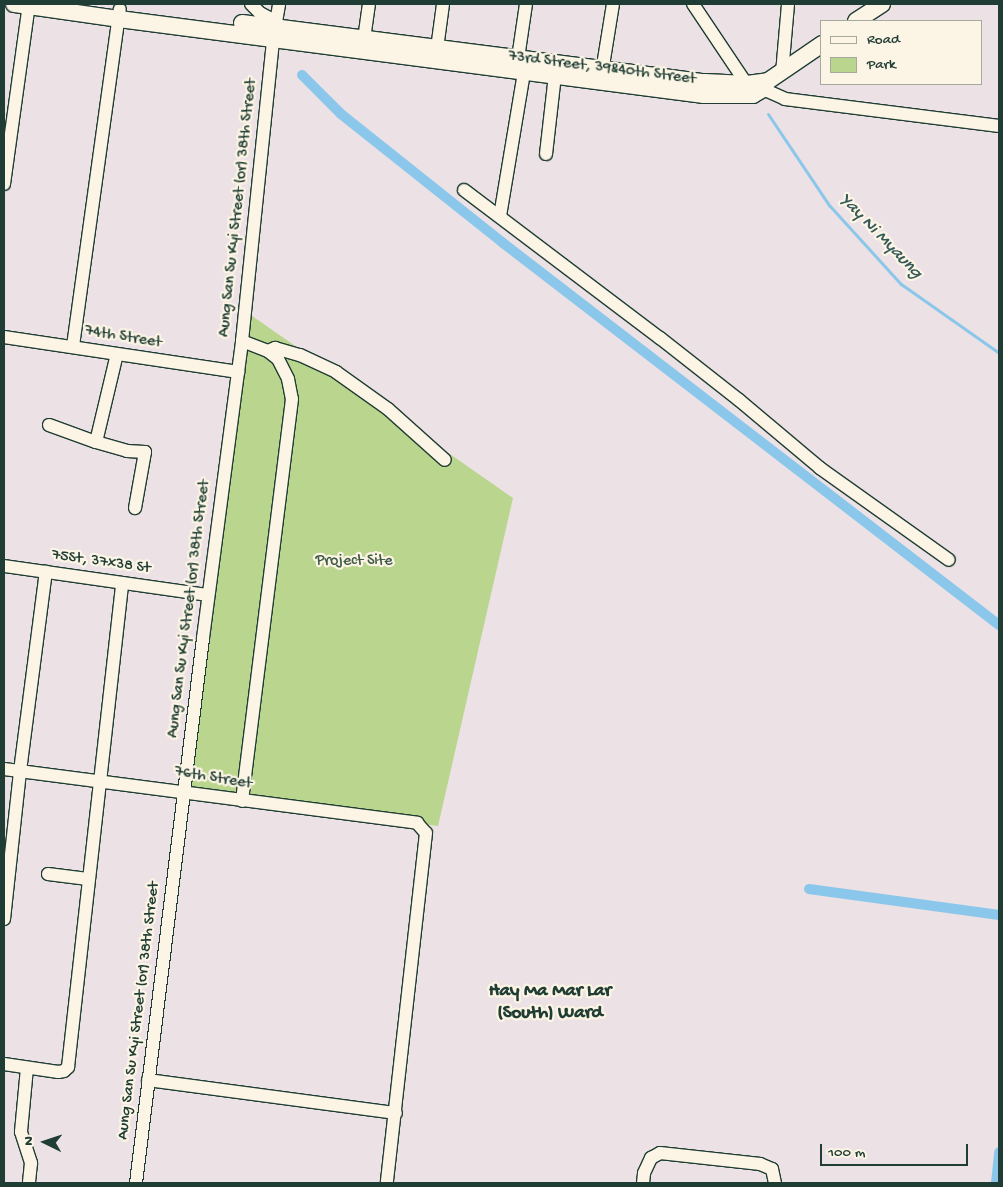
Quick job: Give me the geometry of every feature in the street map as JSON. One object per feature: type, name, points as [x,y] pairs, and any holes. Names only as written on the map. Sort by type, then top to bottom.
[{"type":"main road","points":[[24,4],[120,14]]},
{"type":"main road","points":[[81,4],[120,14]]},
{"type":"main road","points":[[858,20],[882,4]]},
{"type":"main road","name":"73rd Street, 39&40th Street","points":[[120,14],[275,29],[363,45],[519,67],[705,88],[763,85]]},
{"type":"main road","points":[[763,85],[820,45]]},
{"type":"main road","name":"73rd Street, 39&40th Street","points":[[519,67],[554,75],[602,76]]},
{"type":"street","points":[[4,184],[7,129],[24,4]]},
{"type":"street","points":[[251,4],[275,29]]},
{"type":"street","name":"Aung San Su Kyi Street (or) 38th Street","points":[[136,1183],[208,595],[242,341],[279,4]]},
{"type":"street","points":[[363,45],[369,4]]},
{"type":"street","points":[[436,55],[443,4]]},
{"type":"street","points":[[500,216],[526,4]]},
{"type":"street","points":[[602,76],[613,4]]},
{"type":"street","points":[[694,4],[763,85],[785,99],[999,126]]},
{"type":"street","points":[[763,85],[788,4]]},
{"type":"street","points":[[73,346],[120,14]]},
{"type":"street","points":[[546,154],[554,75]]},
{"type":"street","points":[[464,190],[739,400],[820,468],[949,560]]},
{"type":"street","name":"74th Street","points":[[4,337],[238,372]]},
{"type":"street","points":[[242,341],[268,351],[278,359],[288,380],[292,399],[242,801]]},
{"type":"street","points":[[268,351],[275,348],[300,355],[336,372],[388,409],[445,460]]},
{"type":"street","points":[[96,442],[117,354]]},
{"type":"street","points":[[49,425],[127,451],[145,452],[135,508]]},
{"type":"street","name":"75St, 37x38 St","points":[[4,566],[208,595]]},
{"type":"street","points":[[4,920],[20,772],[46,572]]},
{"type":"street","points":[[4,1064],[64,1071],[68,1067],[122,583]]},
{"type":"street","name":"76th Street","points":[[4,769],[184,791],[242,801],[417,823],[426,833],[396,1113]]},
{"type":"street","points":[[48,874],[88,879]]},
{"type":"street","points":[[27,1068],[21,1132],[31,1164],[29,1183]]},
{"type":"street","points":[[148,1080],[396,1113],[387,1183]]},
{"type":"street","points":[[643,1183],[644,1173],[651,1158],[660,1153],[760,1164],[772,1169],[775,1183]]},
{"type":"green space","name":"Project Site","points":[[245,311],[513,498],[438,826],[184,791]]},
{"type":"waterway","points":[[302,75],[341,114],[503,243],[999,625]]},
{"type":"waterway","name":"Yay Ni Myaung","points":[[768,114],[829,205],[901,284],[999,353]]},
{"type":"waterway","points":[[809,889],[999,915]]},
{"type":"waterway","points":[[996,1183],[999,1152]]},
{"type":"district","name":"Hay Ma Mar Lar (South) Ward","points":[[550,1003]]}]
